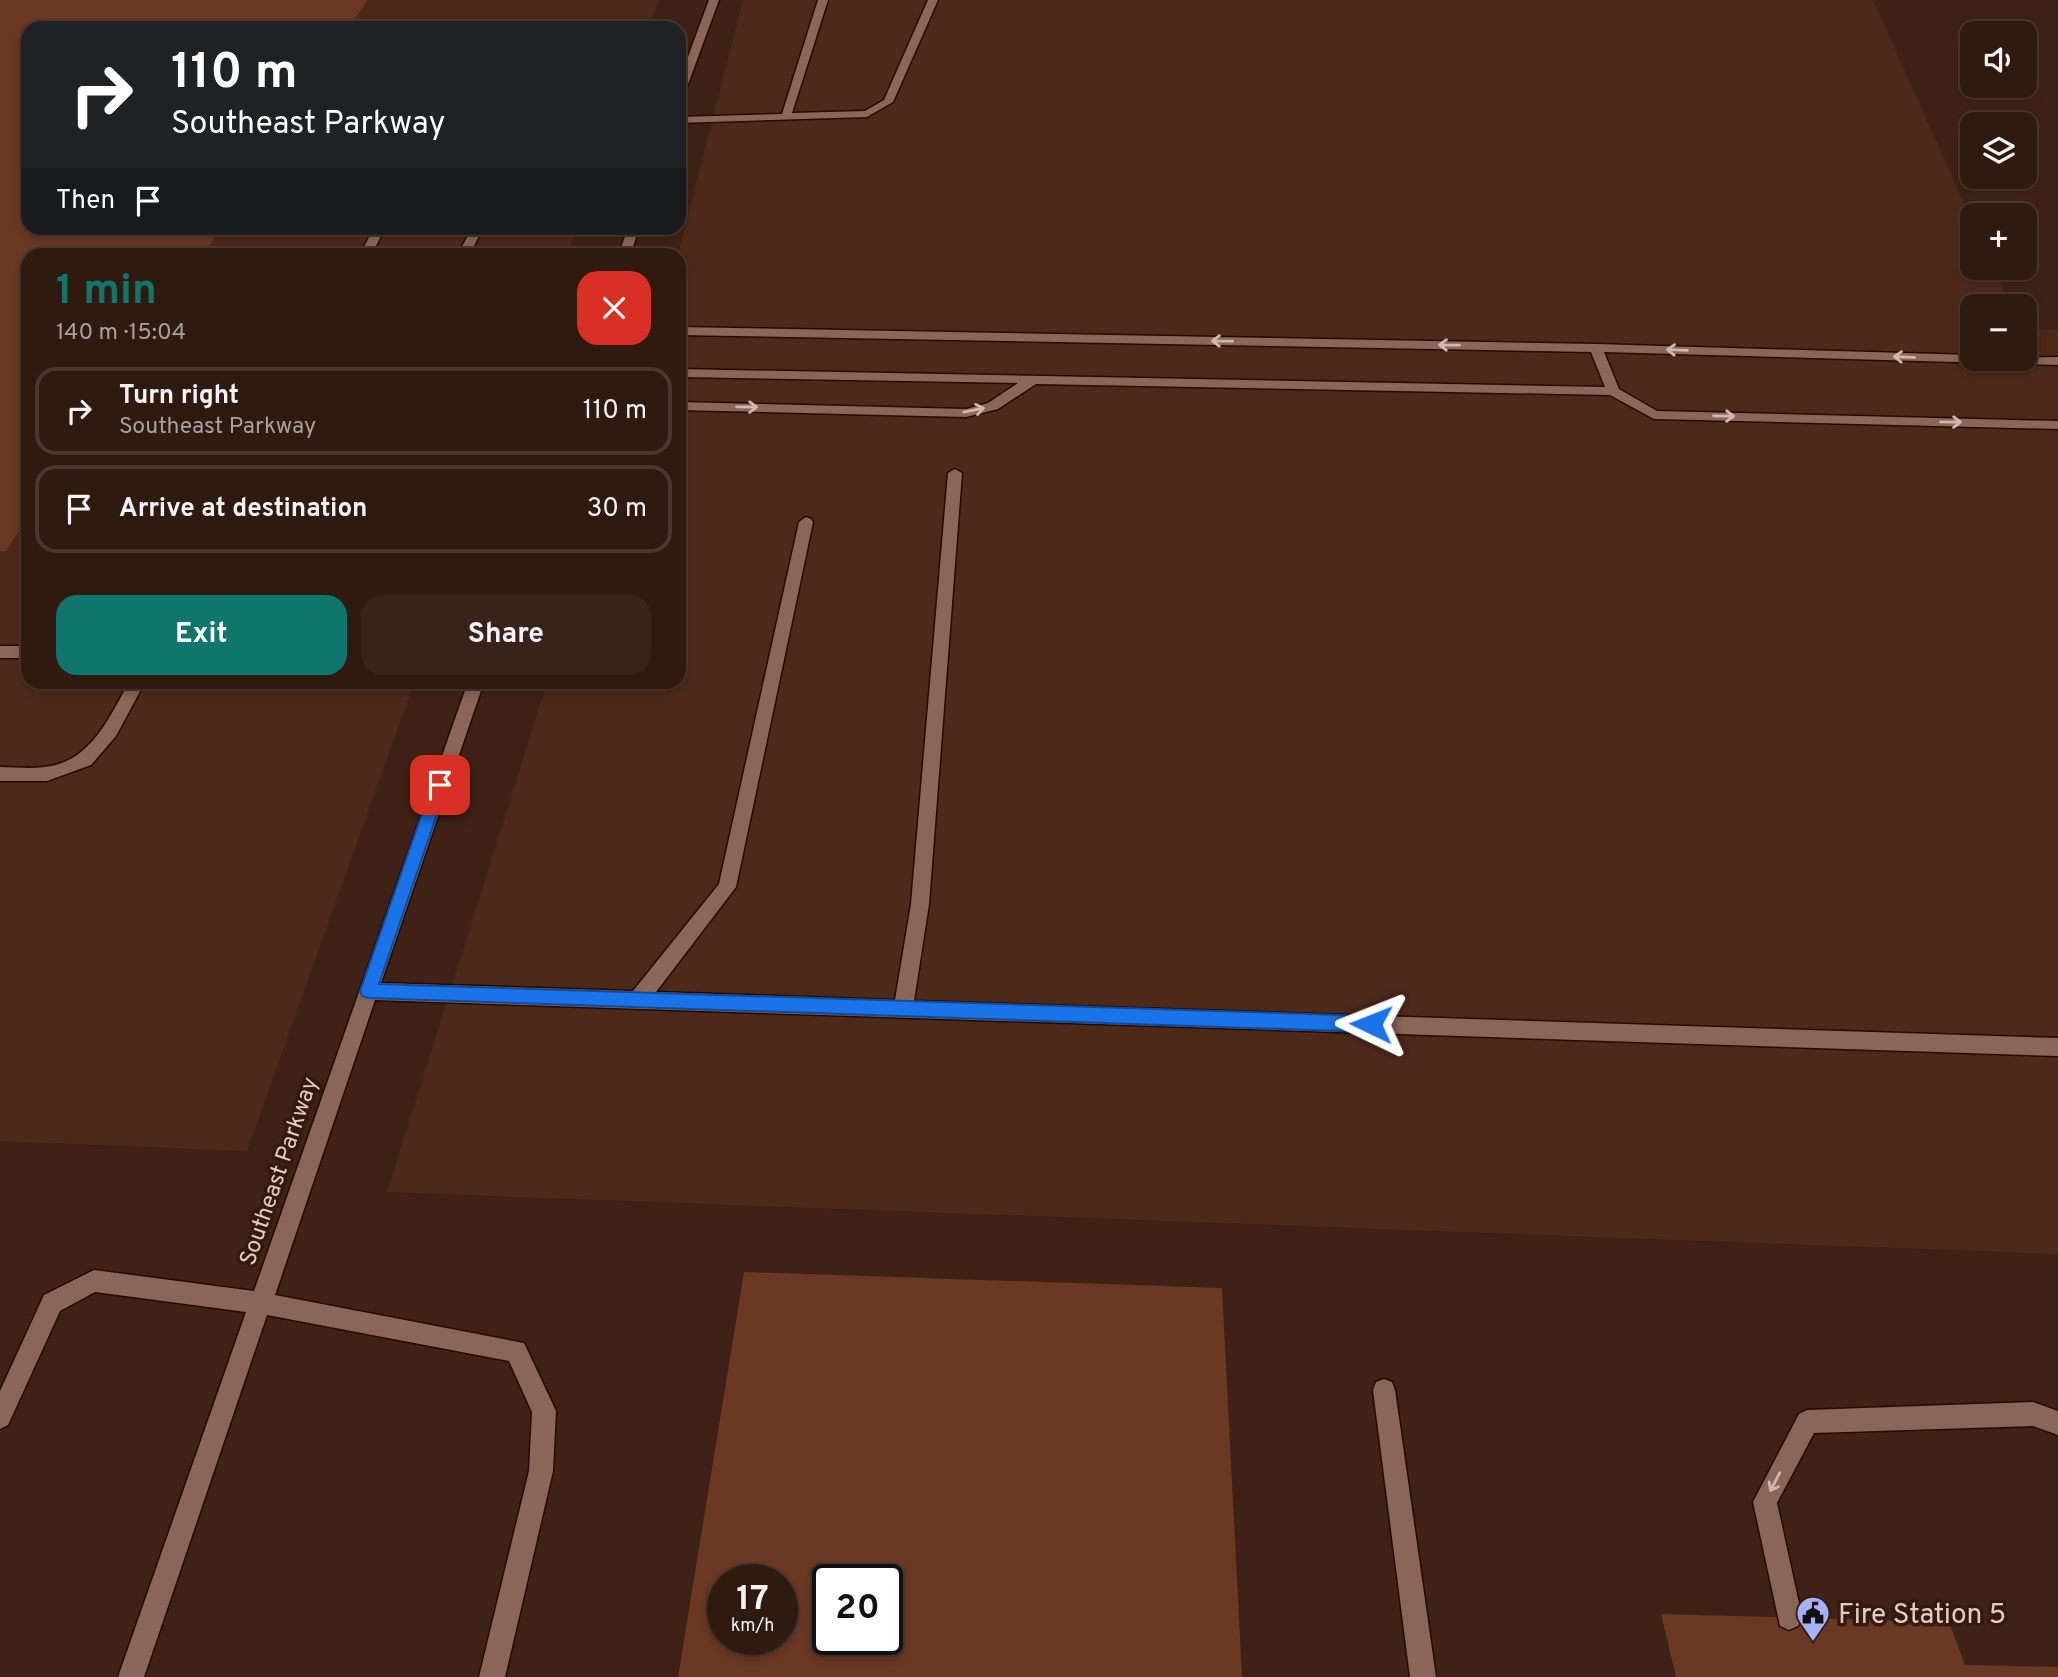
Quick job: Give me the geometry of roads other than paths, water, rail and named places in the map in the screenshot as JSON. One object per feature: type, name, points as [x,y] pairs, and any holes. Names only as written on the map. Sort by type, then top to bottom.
[{"type":"street","points":[[686,75],[713,0]]},
{"type":"street","points":[[786,117],[823,0]]},
{"type":"street","points":[[686,120],[867,114],[888,102],[933,0]]},
{"type":"street","points":[[686,331],[1596,348],[1960,359]]},
{"type":"street","points":[[1596,348],[1613,391]]},
{"type":"street","points":[[2037,360],[2058,361]]},
{"type":"street","points":[[686,373],[1613,391],[1654,415],[2058,425]]},
{"type":"street","points":[[686,406],[966,413],[993,406],[1034,379]]},
{"type":"street","points":[[903,1009],[920,904],[956,473]]},
{"type":"street","points":[[638,1000],[727,887],[806,522]]},
{"type":"street","points":[[0,652],[21,652]]},
{"type":"street","points":[[0,774],[47,774],[85,760],[110,732],[133,689]]},
{"type":"street","name":"Southeast Parkway","points":[[131,1677],[473,689]]},
{"type":"street","points":[[368,991],[2058,1047]]},
{"type":"street","points":[[0,1417],[52,1303],[94,1281],[260,1303],[516,1351],[544,1411],[541,1471],[492,1677]]},
{"type":"street","points":[[1384,1390],[1423,1677]]},
{"type":"street","points":[[1789,1617],[1765,1502],[1807,1422],[2033,1414],[2058,1423]]},
{"type":"place","name":"Fire Station 5","points":[[1813,1643]]}]
